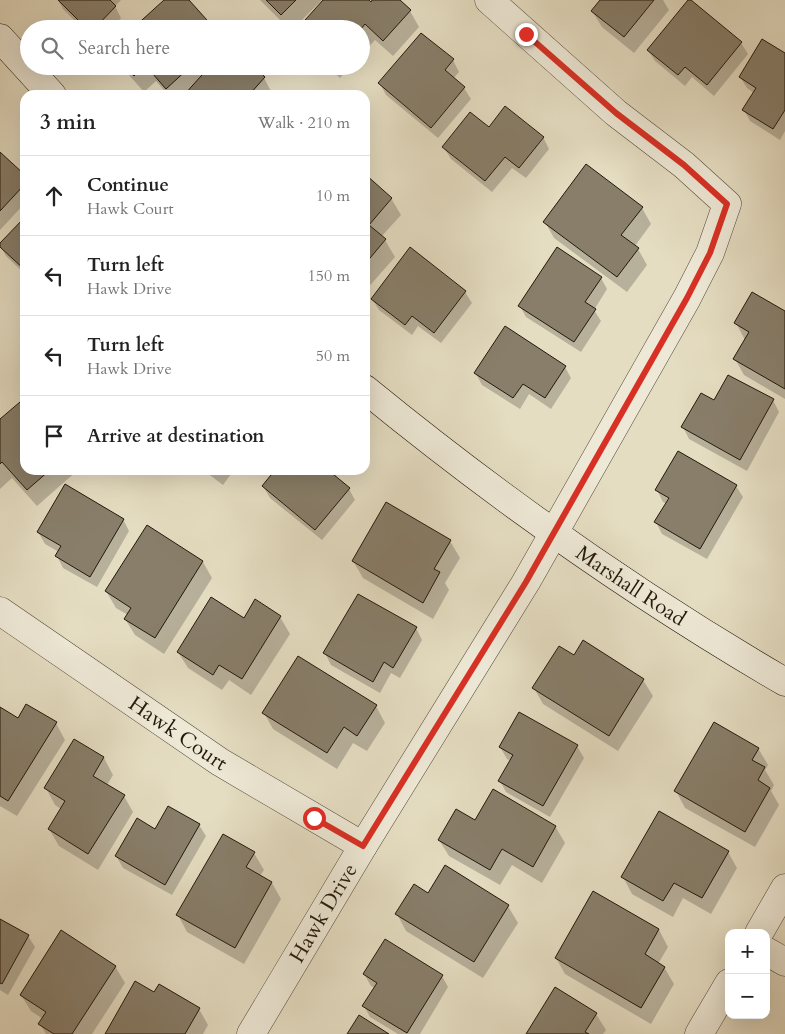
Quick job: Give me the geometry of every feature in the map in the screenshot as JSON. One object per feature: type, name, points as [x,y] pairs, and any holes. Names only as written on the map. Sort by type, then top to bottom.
[{"type":"street","name":"Hawk Drive","points":[[251,1034],[363,846],[526,582],[687,298],[710,253],[727,204],[684,165],[616,113],[489,0]]},
{"type":"street","points":[[0,38],[20,60]]},
{"type":"street","points":[[34,75],[47,90]]},
{"type":"street","name":"Marshall Road","points":[[370,392],[410,426],[552,534],[634,588],[785,682]]},
{"type":"street","name":"Hawk Court","points":[[0,611],[220,762],[363,846]]},
{"type":"street","points":[[761,929],[785,888]]},
{"type":"street","points":[[770,953],[785,962]]},
{"type":"street","points":[[699,1034],[725,991]]},
{"type":"building","points":[[58,0],[110,0],[116,6],[103,20],[78,20]]},
{"type":"building","points":[[164,0],[189,0],[207,20],[142,20]]},
{"type":"building","points":[[266,0],[296,0],[281,15]]},
{"type":"building","points":[[323,0],[369,0],[371,2],[372,0],[400,0],[411,10],[383,41],[370,29],[370,20],[305,20]]},
{"type":"building","points":[[600,0],[654,0],[624,37],[591,11]]},
{"type":"building","points":[[688,0],[691,0],[742,42],[707,85],[685,67],[678,75],[647,50]]},
{"type":"building","points":[[421,33],[454,59],[445,70],[465,87],[431,128],[378,83]]},
{"type":"building","points":[[762,39],[785,53],[785,110],[773,129],[742,110],[756,88],[739,77]]},
{"type":"building","points":[[154,75],[181,75],[166,89]]},
{"type":"building","points":[[202,75],[263,75],[265,77],[253,90],[188,90]]},
{"type":"building","points":[[505,106],[544,137],[519,168],[505,157],[485,181],[442,147],[470,112],[489,127]]},
{"type":"building","points":[[0,152],[20,170],[20,189],[0,211]]},
{"type":"building","points":[[586,164],[643,207],[621,235],[639,248],[617,277],[543,222]]},
{"type":"building","points":[[370,178],[392,198],[370,224]]},
{"type":"building","points":[[20,222],[20,265],[0,247],[0,243]]},
{"type":"building","points":[[370,226],[386,239],[370,258]]},
{"type":"building","points":[[410,247],[466,291],[434,333],[412,316],[405,325],[371,299]]},
{"type":"building","points":[[557,247],[602,277],[585,302],[596,309],[574,342],[518,306]]},
{"type":"building","points":[[752,292],[785,311],[785,389],[733,359],[749,332],[734,323]]},
{"type":"building","points":[[505,326],[566,366],[545,398],[523,384],[513,398],[474,373]]},
{"type":"building","points":[[728,375],[774,399],[740,460],[681,427],[701,393],[714,400]]},
{"type":"building","points":[[20,402],[20,475],[44,475],[27,490],[2,462],[0,464],[0,419]]},
{"type":"building","points":[[678,451],[737,485],[700,549],[654,522],[669,498],[655,490]]},
{"type":"building","points":[[271,475],[334,475],[350,488],[315,530],[262,486]]},
{"type":"building","points":[[65,484],[124,519],[90,577],[55,556],[61,546],[37,532]]},
{"type":"building","points":[[386,502],[451,540],[434,569],[440,572],[423,603],[352,561]]},
{"type":"building","points":[[147,525],[203,561],[155,638],[124,619],[131,608],[105,591]]},
{"type":"building","points":[[358,594],[417,627],[393,668],[384,662],[373,682],[323,653]]},
{"type":"building","points":[[211,597],[244,618],[255,599],[281,616],[242,679],[219,665],[213,675],[177,652]]},
{"type":"building","points":[[583,640],[644,679],[609,736],[532,688],[559,646],[574,655]]},
{"type":"building","points":[[298,656],[377,705],[357,736],[344,727],[327,753],[262,713]]},
{"type":"building","points":[[26,704],[57,722],[8,801],[0,796],[0,707],[18,718]]},
{"type":"building","points":[[519,712],[578,745],[543,806],[498,781],[513,755],[499,747]]},
{"type":"building","points":[[714,722],[759,748],[752,760],[765,767],[758,780],[770,788],[745,832],[674,791]]},
{"type":"building","points":[[74,739],[104,757],[93,776],[125,795],[88,854],[48,829],[65,801],[44,788]]},
{"type":"building","points":[[493,789],[556,826],[533,867],[502,849],[490,870],[438,840],[456,809],[475,820]]},
{"type":"building","points":[[168,806],[200,824],[165,885],[115,856],[137,818],[155,829]]},
{"type":"building","points":[[659,811],[729,851],[702,898],[674,883],[663,901],[621,877]]},
{"type":"building","points":[[223,834],[255,852],[246,867],[272,882],[235,948],[176,915]]},
{"type":"building","points":[[445,865],[509,905],[474,962],[395,914],[414,884],[428,893]]},
{"type":"building","points":[[593,891],[659,929],[645,954],[665,967],[641,1008],[555,958]]},
{"type":"building","points":[[0,919],[29,935],[2,984],[0,983]]},
{"type":"building","points":[[61,930],[116,966],[72,1034],[54,1034],[38,1024],[46,1012],[20,995]]},
{"type":"building","points":[[385,939],[443,975],[407,1033],[362,1006],[377,983],[363,974]]},
{"type":"building","points":[[135,981],[154,992],[159,984],[200,1008],[185,1034],[105,1034]]},
{"type":"building","points":[[555,987],[597,1013],[585,1032],[589,1034],[526,1034]]},
{"type":"building","points":[[359,1015],[389,1034],[347,1034]]},
{"type":"route","points":[[314,818],[363,846],[526,582],[576,490],[687,298],[710,253],[727,204],[684,165],[616,113],[526,34]]}]
